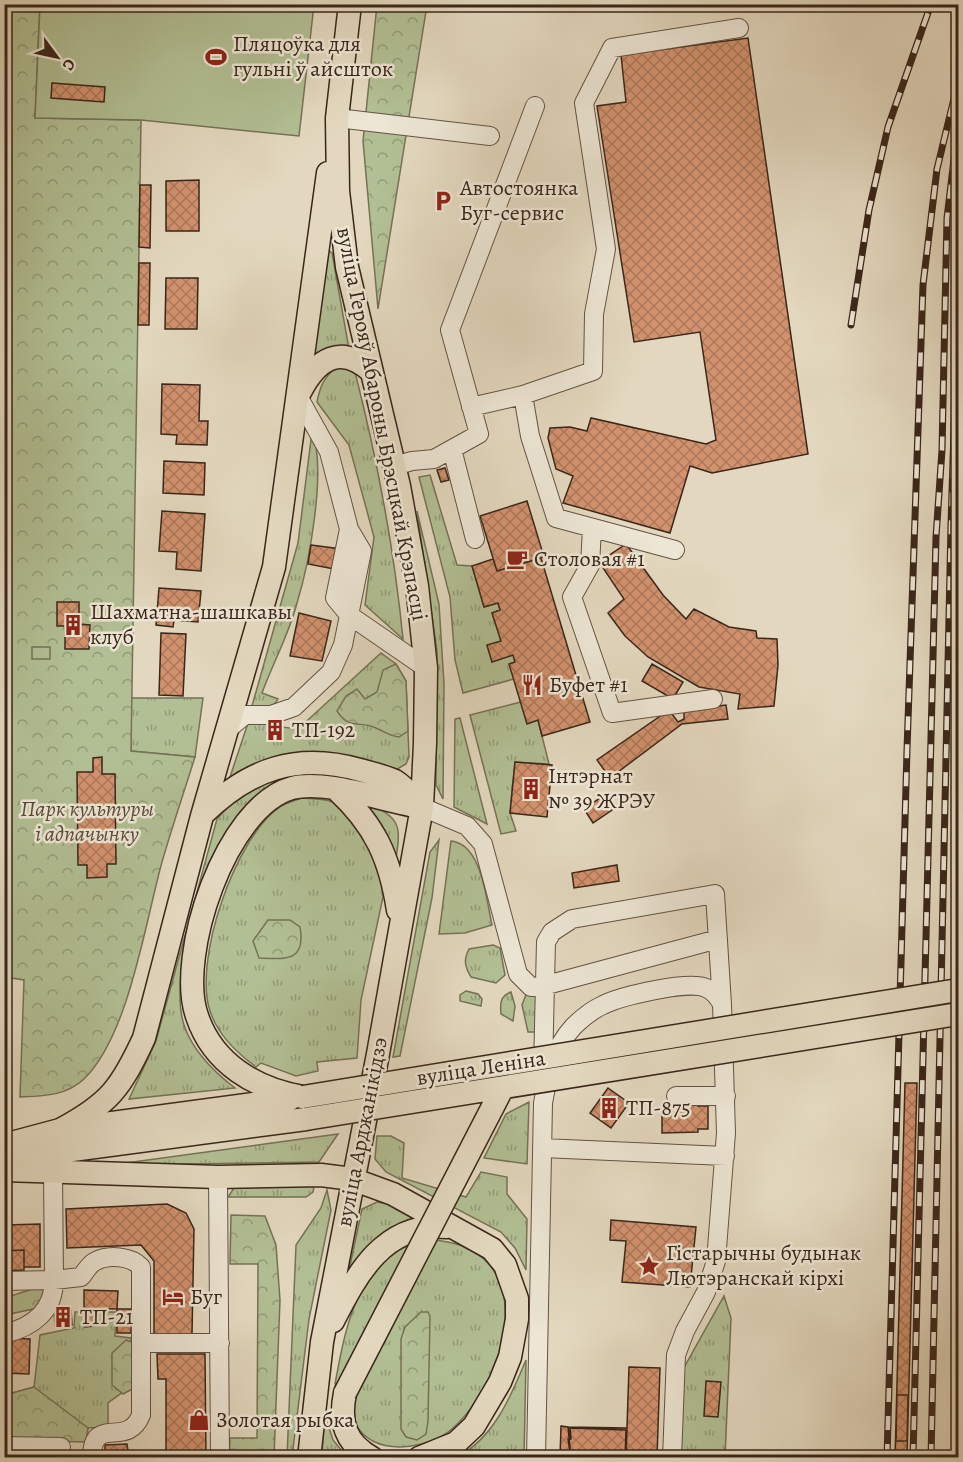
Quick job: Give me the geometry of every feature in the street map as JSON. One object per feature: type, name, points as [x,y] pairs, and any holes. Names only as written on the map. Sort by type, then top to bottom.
[{"type":"main road","name":"вуліца Герояў Абароны Брэсцкай Крэпасці","points":[[350,4],[337,118],[338,190],[347,267],[394,466],[417,586],[426,668],[422,807]]},
{"type":"main road","points":[[60,1130],[92,1113],[111,1097],[128,1073],[144,1038],[202,816],[274,567],[317,241],[337,118]]},
{"type":"main road","points":[[298,396],[307,379],[317,368],[337,356],[361,362],[372,372]]},
{"type":"main road","points":[[202,816],[226,792],[255,776],[288,763],[314,762],[341,765],[396,782],[422,807]]},
{"type":"main road","points":[[303,1097],[276,1092],[254,1083],[220,1055],[205,1036],[196,1014],[192,990],[193,961],[215,875],[251,815],[274,794],[294,787],[313,786],[336,789],[422,807]]},
{"type":"main road","points":[[336,789],[368,822],[379,841],[395,890],[400,926]]},
{"type":"main road","name":"вуліца Арджанікідзэ","points":[[309,1458],[322,1342],[378,1054],[422,807]]},
{"type":"main road","name":"вуліца Леніна","points":[[4,1145],[60,1130],[303,1097],[958,990]]},
{"type":"main road","name":"вуліца Леніна","points":[[4,1159],[67,1153],[306,1119],[958,1014]]},
{"type":"main road","points":[[372,1458],[350,1442],[345,1431],[342,1418],[345,1393],[502,1089]]},
{"type":"main road","points":[[4,1170],[218,1177],[321,1175],[352,1179],[393,1194],[492,1249],[505,1265],[517,1299],[514,1338],[500,1382],[474,1426],[456,1443],[419,1458]]},
{"type":"main road","points":[[322,1342],[359,1274],[375,1252],[396,1238],[416,1231],[437,1226],[457,1228]]},
{"type":"street","points":[[471,407],[523,395],[593,370],[594,314],[606,249],[585,103],[612,48],[739,28]]},
{"type":"street","points":[[394,466],[412,461],[434,459],[479,434],[450,330],[535,106]]},
{"type":"street","points":[[337,118],[490,136]]},
{"type":"street","points":[[523,395],[530,436],[555,518],[675,550]]},
{"type":"street","points":[[298,396],[329,452],[349,529],[335,598],[345,610],[426,668]]},
{"type":"street","points":[[452,449],[475,539]]},
{"type":"street","points":[[592,528],[590,565],[572,597],[612,713],[713,699]]},
{"type":"street","points":[[228,729],[245,715],[271,715],[294,707],[331,672],[343,645],[345,610]]},
{"type":"street","points":[[422,807],[457,820],[476,833],[486,849],[518,974],[531,987],[543,986],[718,939]]},
{"type":"street","points":[[536,1458],[543,986],[546,942],[552,932],[572,919],[715,894],[726,1096],[725,1156],[713,1275],[676,1355],[672,1458]]},
{"type":"street","points":[[543,1103],[552,1060],[562,1043],[587,1014],[603,1005],[621,998],[698,985],[713,992],[722,1004]]},
{"type":"street","points":[[676,1095],[726,1096]]},
{"type":"street","points":[[542,1148],[725,1156]]},
{"type":"street","points":[[4,1334],[28,1326],[41,1316],[50,1303],[54,1280],[53,1172],[57,1160],[67,1153]]},
{"type":"street","points":[[218,1177],[220,1458]]},
{"type":"street","points":[[4,1281],[81,1277],[91,1264],[102,1259],[125,1258],[141,1267],[143,1275],[142,1410],[139,1420],[128,1432],[97,1436],[93,1443],[92,1458]]},
{"type":"street","points":[[142,1342],[220,1344]]},
{"type":"street","points":[[4,1446],[61,1447]]},
{"type":"green space","name":"Парк культуры і адпачынку","points":[[40,4],[35,118],[141,120],[131,751],[195,757],[162,862],[134,977],[113,1035],[100,1060],[77,1085],[54,1094],[20,1097],[24,980],[5,977],[4,5]]},
{"type":"green space","points":[[40,5],[314,5],[299,136],[141,120],[35,118]]},
{"type":"green space","points":[[377,5],[427,5],[378,309],[363,141]]},
{"type":"green space","points":[[326,248],[332,253],[349,349],[311,364]]},
{"type":"green space","points":[[335,368],[354,368],[384,503],[403,639],[365,605],[374,537],[349,445],[317,402],[323,384]]},
{"type":"green space","points":[[312,432],[318,469],[315,517],[307,565],[294,615],[262,693],[278,699],[270,707],[256,707],[252,706],[298,543]]},
{"type":"green space","points":[[430,475],[457,565],[472,566],[484,607],[498,603],[500,610],[492,613],[501,641],[487,646],[492,662],[513,655],[515,662],[509,664],[514,679],[463,693],[455,660],[450,597],[419,477]]},
{"type":"green space","points":[[417,511],[439,604],[444,684],[443,799],[436,785],[437,651]]},
{"type":"green space","points":[[32,647],[50,647],[50,659],[32,659]]},
{"type":"green space","points":[[381,653],[396,664],[406,681],[409,757],[406,764],[394,771],[337,754],[228,783],[249,720],[270,723],[267,734],[279,737],[282,727],[298,729]]},
{"type":"green space","points":[[396,664],[406,681],[408,731],[399,737],[370,726],[346,721],[337,711],[346,696],[357,689],[365,699],[377,692],[383,670]]},
{"type":"green space","points":[[131,698],[203,698],[195,757],[131,751]]},
{"type":"green space","points":[[521,702],[527,723],[538,720],[549,764],[515,762],[510,813],[516,831],[501,834],[470,715]]},
{"type":"green space","points":[[460,718],[487,824],[454,807],[455,719]]},
{"type":"green space","points":[[314,768],[394,790],[321,775],[292,777],[278,782],[255,797],[234,822],[216,854],[189,929],[182,965],[180,998],[184,1025],[193,1044],[212,1068],[235,1088],[129,1099],[156,1041],[217,819],[250,790],[272,780]]},
{"type":"green space","points":[[301,798],[332,802],[349,813],[371,848],[380,874],[383,897],[361,1000],[357,1058],[317,1062],[318,1071],[296,1076],[261,1063],[256,1067],[235,1049],[213,1020],[206,989],[207,962],[213,932],[234,872],[248,844],[263,822],[280,807]]},
{"type":"green space","points":[[365,803],[385,812],[395,822],[398,829],[396,858]]},
{"type":"green space","points":[[439,840],[432,898],[400,1056],[393,1057],[430,852]]},
{"type":"green space","points":[[451,841],[461,844],[476,862],[485,888],[492,925],[465,933],[439,934]]},
{"type":"green space","points":[[268,920],[290,920],[300,927],[300,947],[292,956],[259,958],[253,941]]},
{"type":"green space","points":[[493,945],[500,948],[505,975],[496,983],[471,977],[466,963],[469,949]]},
{"type":"green space","points":[[466,991],[478,994],[482,999],[481,1006],[460,1001],[460,995]]},
{"type":"green space","points":[[511,992],[515,1006],[513,1021],[501,1014],[503,998]]},
{"type":"green space","points":[[527,992],[536,995],[538,1032],[528,1032],[522,1005]]},
{"type":"green space","points":[[529,1102],[527,1164],[484,1158],[506,1114]]},
{"type":"green space","points":[[338,1134],[319,1162],[111,1165]]},
{"type":"green space","points":[[377,1136],[391,1136],[404,1143],[402,1178],[466,1197],[481,1172],[507,1177],[507,1194],[527,1219],[526,1270],[515,1248],[501,1232],[386,1172],[375,1159]]},
{"type":"green space","points":[[238,1182],[315,1182],[313,1192],[306,1197],[228,1197]]},
{"type":"green space","points":[[327,1190],[331,1210],[309,1319],[292,1457],[287,1457],[296,1245],[321,1208]]},
{"type":"green space","points":[[377,1202],[389,1204],[421,1218],[398,1226],[380,1236],[364,1250],[349,1270],[362,1209]]},
{"type":"green space","points":[[231,1215],[265,1216],[276,1245],[280,1300],[274,1457],[229,1457],[230,1438],[257,1438],[258,1264],[230,1264]]},
{"type":"green space","points":[[428,1240],[459,1245],[477,1254],[491,1267],[497,1276],[503,1295],[505,1315],[503,1336],[489,1378],[466,1415],[452,1429],[429,1442],[415,1446],[386,1446],[362,1433],[355,1422],[353,1395],[335,1384],[339,1361],[359,1294],[371,1275],[385,1259],[404,1247]]},
{"type":"green space","points":[[35,1288],[43,1288],[50,1292],[38,1308],[5,1315],[5,1298]]},
{"type":"green space","points":[[724,1296],[731,1318],[725,1457],[679,1458],[681,1373]]},
{"type":"green space","points":[[75,1312],[116,1312],[115,1336],[131,1338],[131,1386],[108,1403],[108,1427],[88,1428],[86,1442],[5,1395],[34,1387],[40,1335],[74,1328]]},
{"type":"green space","points":[[421,1312],[428,1312],[430,1316],[428,1421],[426,1434],[417,1440],[406,1437],[401,1429],[401,1339],[405,1327]]},
{"type":"green space","points":[[126,1340],[137,1344],[136,1387],[123,1394],[112,1385],[112,1353]]},
{"type":"green space","points":[[526,1360],[524,1457],[457,1457],[481,1439],[500,1415]]},
{"type":"green space","points":[[34,1387],[88,1428],[86,1442],[5,1440],[5,1395]]},
{"type":"green space","points":[[324,1413],[333,1440],[347,1457],[322,1458]]},
{"type":"building","points":[[748,38],[808,454],[712,473],[690,466],[670,533],[563,503],[573,476],[556,469],[548,438],[550,428],[570,427],[587,431],[591,418],[706,444],[716,440],[700,332],[634,342],[597,106],[626,102],[621,55]]},
{"type":"building","points":[[52,83],[105,87],[104,102],[51,98]]},
{"type":"building","points":[[199,180],[199,231],[166,231],[166,181]]},
{"type":"building","points":[[140,185],[151,185],[150,248],[139,247]]},
{"type":"building","points":[[139,263],[150,263],[149,325],[138,325]]},
{"type":"building","points":[[166,278],[198,278],[197,329],[165,329]]},
{"type":"building","points":[[162,384],[200,385],[199,421],[208,421],[207,445],[176,444],[177,435],[161,434]]},
{"type":"building","points":[[164,461],[205,463],[204,495],[163,493]]},
{"type":"building","points":[[445,468],[449,480],[441,482],[437,470]]},
{"type":"building","points":[[527,501],[544,557],[497,571],[480,516]]},
{"type":"building","points":[[162,511],[205,514],[201,571],[176,569],[177,552],[159,551]]},
{"type":"building","points":[[626,544],[663,595],[686,619],[694,609],[729,627],[756,631],[757,638],[777,639],[778,665],[774,706],[738,709],[740,694],[699,687],[648,657],[625,636],[608,613],[624,599],[599,562]]},
{"type":"building","points":[[311,545],[349,550],[345,571],[308,564]]},
{"type":"building","points":[[541,558],[590,722],[542,736],[538,720],[527,724],[509,664],[515,662],[513,655],[492,662],[487,645],[501,641],[492,613],[500,610],[498,603],[484,607],[472,566],[493,559],[497,571]]},
{"type":"building","points":[[159,588],[201,591],[198,622],[174,620],[173,627],[156,625]]},
{"type":"building","name":"Шахматна-шашкавы клуб","points":[[57,602],[79,602],[79,624],[90,625],[89,649],[65,649],[65,626],[57,626]]},
{"type":"building","points":[[299,613],[331,621],[322,661],[290,656]]},
{"type":"building","points":[[161,633],[186,634],[183,696],[159,695]]},
{"type":"building","points":[[652,664],[683,682],[673,699],[642,681]]},
{"type":"building","points":[[726,705],[728,719],[682,724],[610,778],[597,760],[669,710],[678,722],[684,719],[684,710]]},
{"type":"building","name":"ТП-192","points":[[270,723],[282,727],[280,737],[267,734]]},
{"type":"building","points":[[102,757],[102,774],[115,774],[116,864],[107,864],[107,877],[87,878],[87,865],[78,865],[77,772],[93,772],[93,758]]},
{"type":"building","name":"Інтэрнат № 39 ЖРЭУ","points":[[515,762],[552,765],[547,817],[510,813]]},
{"type":"building","points":[[603,796],[612,810],[593,823],[584,809]]},
{"type":"building","points":[[617,865],[619,881],[574,888],[572,873]]},
{"type":"building","points":[[905,1083],[917,1083],[907,1458],[895,1458]]},
{"type":"building","name":"ТП-875","points":[[608,1088],[629,1103],[611,1128],[590,1113]]},
{"type":"building","points":[[662,1103],[698,1103],[698,1106],[708,1106],[708,1129],[698,1129],[698,1132],[662,1133]]},
{"type":"building","name":"Буг","points":[[167,1204],[186,1213],[194,1229],[192,1334],[154,1334],[154,1261],[141,1245],[67,1248],[66,1209]]},
{"type":"building","points":[[611,1220],[696,1227],[690,1287],[622,1282],[626,1241],[610,1240]]},
{"type":"building","points":[[40,1224],[40,1267],[24,1267],[24,1250],[4,1251],[4,1225]]},
{"type":"building","points":[[24,1250],[24,1270],[4,1271],[4,1251]]},
{"type":"building","points":[[84,1290],[118,1291],[117,1309],[84,1308]]},
{"type":"building","name":"ТП-21","points":[[71,1309],[72,1325],[55,1326],[54,1310]]},
{"type":"building","points":[[117,1309],[132,1309],[131,1333],[117,1333]]},
{"type":"building","points":[[84,1313],[93,1313],[94,1326],[85,1327]]},
{"type":"building","points":[[4,1338],[30,1339],[29,1374],[4,1373]]},
{"type":"building","points":[[157,1354],[205,1354],[206,1458],[105,1458],[105,1445],[127,1444],[128,1451],[166,1451],[166,1379],[158,1379]]},
{"type":"building","points":[[958,1360],[958,1397],[957,1397]]},
{"type":"building","points":[[629,1367],[660,1368],[657,1458],[626,1458]]},
{"type":"building","points":[[706,1381],[721,1382],[718,1417],[704,1416]]},
{"type":"building","points":[[897,1395],[908,1395],[907,1441],[896,1441]]},
{"type":"building","points":[[957,1397],[958,1445],[956,1445]]},
{"type":"building","points":[[561,1426],[568,1427],[571,1458],[560,1458]]},
{"type":"building","points":[[568,1427],[627,1428],[626,1458],[626,1430],[570,1428],[570,1439]]},
{"type":"building","points":[[570,1428],[626,1430],[625,1458],[571,1458],[568,1439],[571,1439]]},
{"type":"building","points":[[4,1455],[81,1456],[81,1458],[4,1458]]},
{"type":"railway","points":[[851,325],[869,210],[888,127],[931,4]]},
{"type":"railway","points":[[887,1458],[923,285],[937,169],[958,82]]},
{"type":"railway","points":[[913,1458],[936,537],[942,450],[947,218],[958,126]]},
{"type":"railway","points":[[931,1458],[951,524],[958,304]]},
{"type":"place","name":"Пляцоўка для гульні ў айсшток","points":[[216,57]]},
{"type":"place","name":"Автостоянка Буг-сервис","points":[[443,201]]},
{"type":"place","name":"Столовая #1","points":[[517,559]]},
{"type":"place","name":"Шахматна-шашкавы клуб","points":[[73,625]]},
{"type":"place","name":"Буфет #1","points":[[532,685]]},
{"type":"place","name":"ТП-192","points":[[275,730]]},
{"type":"place","name":"Інтэрнат № 39 ЖРЭУ","points":[[531,789]]},
{"type":"place","name":"ТП-875","points":[[609,1108]]},
{"type":"place","name":"Гістарычны будынак Лютэранскай кірхі","points":[[649,1266]]},
{"type":"place","name":"Буг","points":[[173,1297]]},
{"type":"place","name":"ТП-21","points":[[63,1317]]},
{"type":"place","name":"Золотая рыбка","points":[[199,1420]]}]
